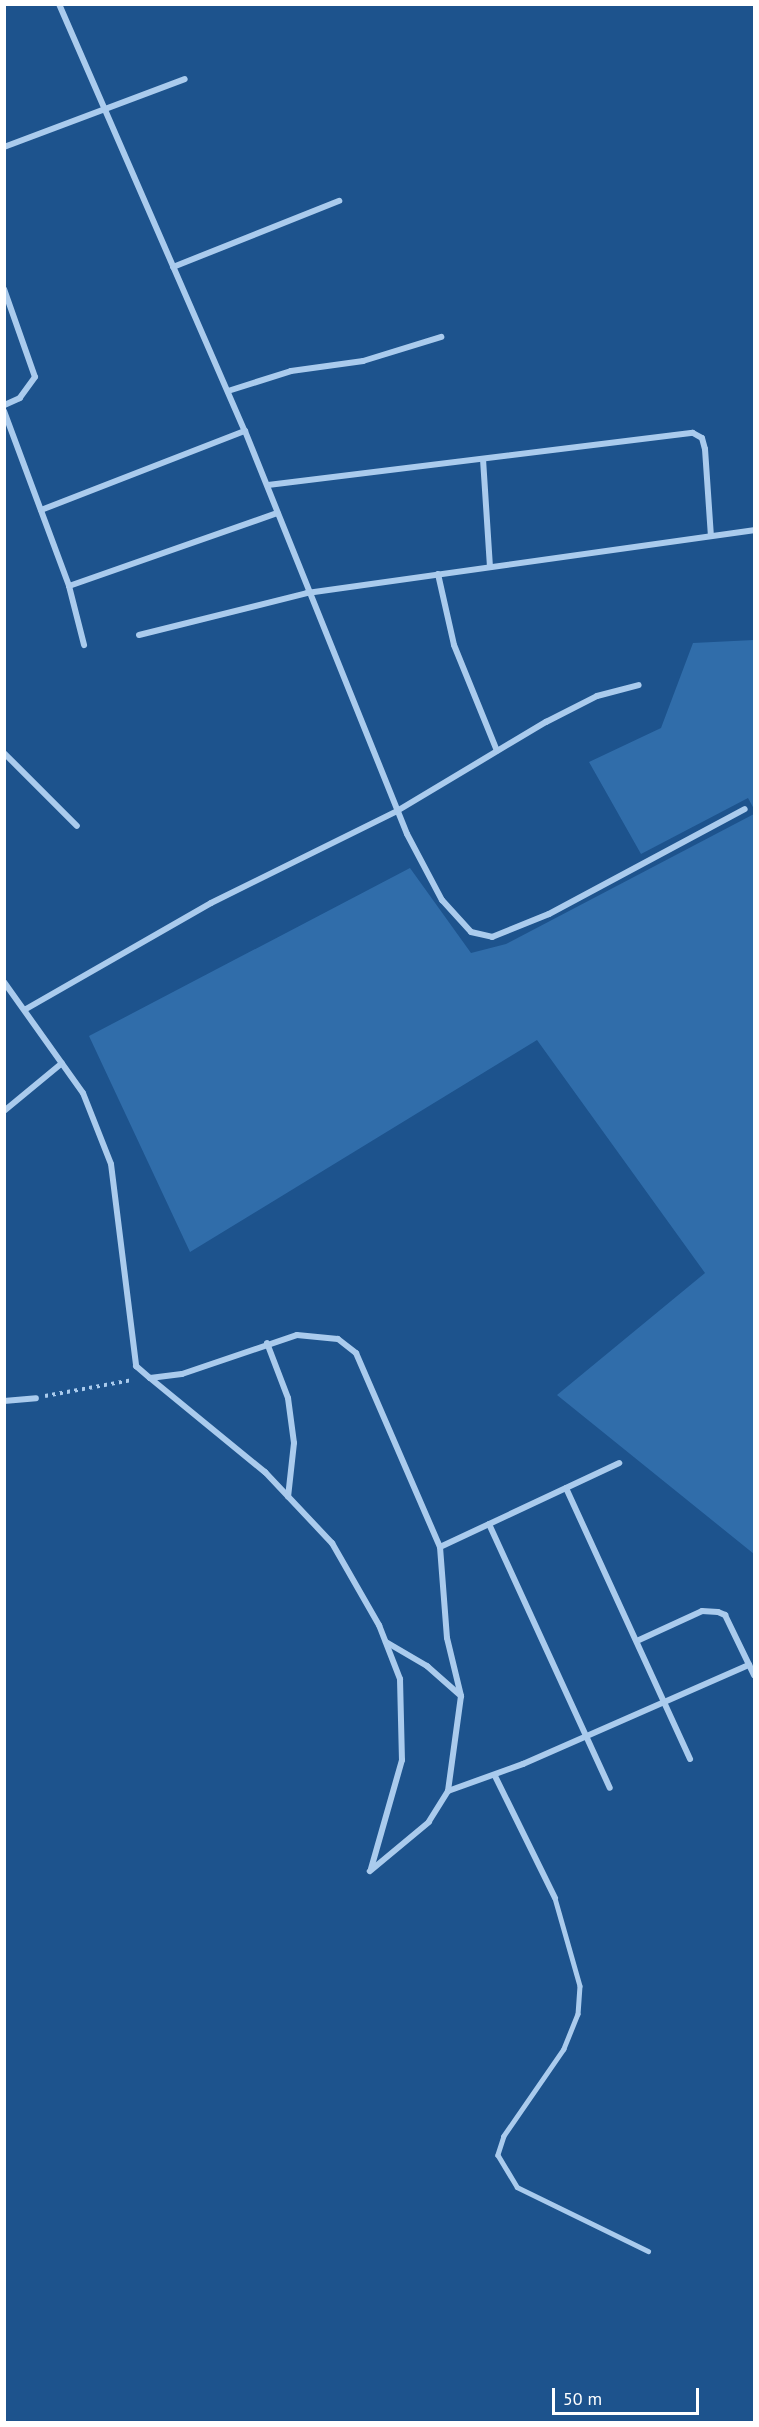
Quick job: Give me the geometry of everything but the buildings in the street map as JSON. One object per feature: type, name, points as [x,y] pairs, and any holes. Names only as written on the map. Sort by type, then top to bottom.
[{"type":"street","points":[[59,4],[268,485],[307,593],[397,811],[442,900],[471,932],[492,937],[549,914],[745,809]]},
{"type":"street","points":[[5,146],[105,113],[185,79]]},
{"type":"street","points":[[173,267],[339,201]]},
{"type":"street","points":[[4,289],[35,377],[20,398],[4,405]]},
{"type":"street","points":[[228,391],[291,370],[363,361],[441,337]]},
{"type":"street","points":[[4,411],[69,586],[84,645]]},
{"type":"street","points":[[41,510],[245,431]]},
{"type":"street","points":[[268,485],[693,433],[702,438],[705,449],[711,536]]},
{"type":"street","points":[[483,459],[490,567]]},
{"type":"street","points":[[69,586],[278,513]]},
{"type":"street","points":[[139,635],[307,593],[754,530]]},
{"type":"street","points":[[438,574],[454,645],[497,751]]},
{"type":"street","points":[[26,1009],[211,903],[397,811],[497,751],[597,696],[639,685]]},
{"type":"street","points":[[4,753],[77,826]]},
{"type":"street","points":[[4,982],[26,1009],[83,1093],[111,1164],[136,1366],[288,1497],[359,1581],[386,1642],[400,1679],[402,1760],[370,1870],[429,1822],[448,1791],[461,1696],[447,1638],[440,1547],[356,1353],[338,1339],[315,1335],[267,1343],[182,1374],[150,1378]]},
{"type":"street","points":[[4,1112],[62,1063]]},
{"type":"street","points":[[267,1343],[288,1398],[294,1443],[288,1497]]},
{"type":"street","points":[[4,1401],[36,1398]]},
{"type":"street","points":[[440,1547],[619,1463]]},
{"type":"street","points":[[566,1488],[667,1701],[690,1759]]},
{"type":"street","points":[[489,1524],[610,1788]]},
{"type":"street","points":[[639,1640],[702,1611],[718,1612],[725,1615],[754,1675]]},
{"type":"street","points":[[386,1642],[427,1666],[461,1696]]},
{"type":"street","points":[[448,1791],[495,1776],[586,1738],[749,1665]]},
{"type":"street","points":[[495,1776],[555,1898]]},
{"type":"lane","points":[[555,1898],[580,1986],[578,2014],[564,2049],[504,2136],[498,2156],[517,2187],[648,2251]]},
{"type":"path","points":[[36,1398],[150,1378]]},
{"type":"shaded area","points":[[754,640],[754,809],[748,798],[641,854],[589,762],[661,728],[693,643]]},
{"type":"shaded area","points":[[754,814],[754,1554],[557,1395],[705,1273],[537,1040],[190,1252],[89,1036],[410,868],[471,953],[506,944]]}]
